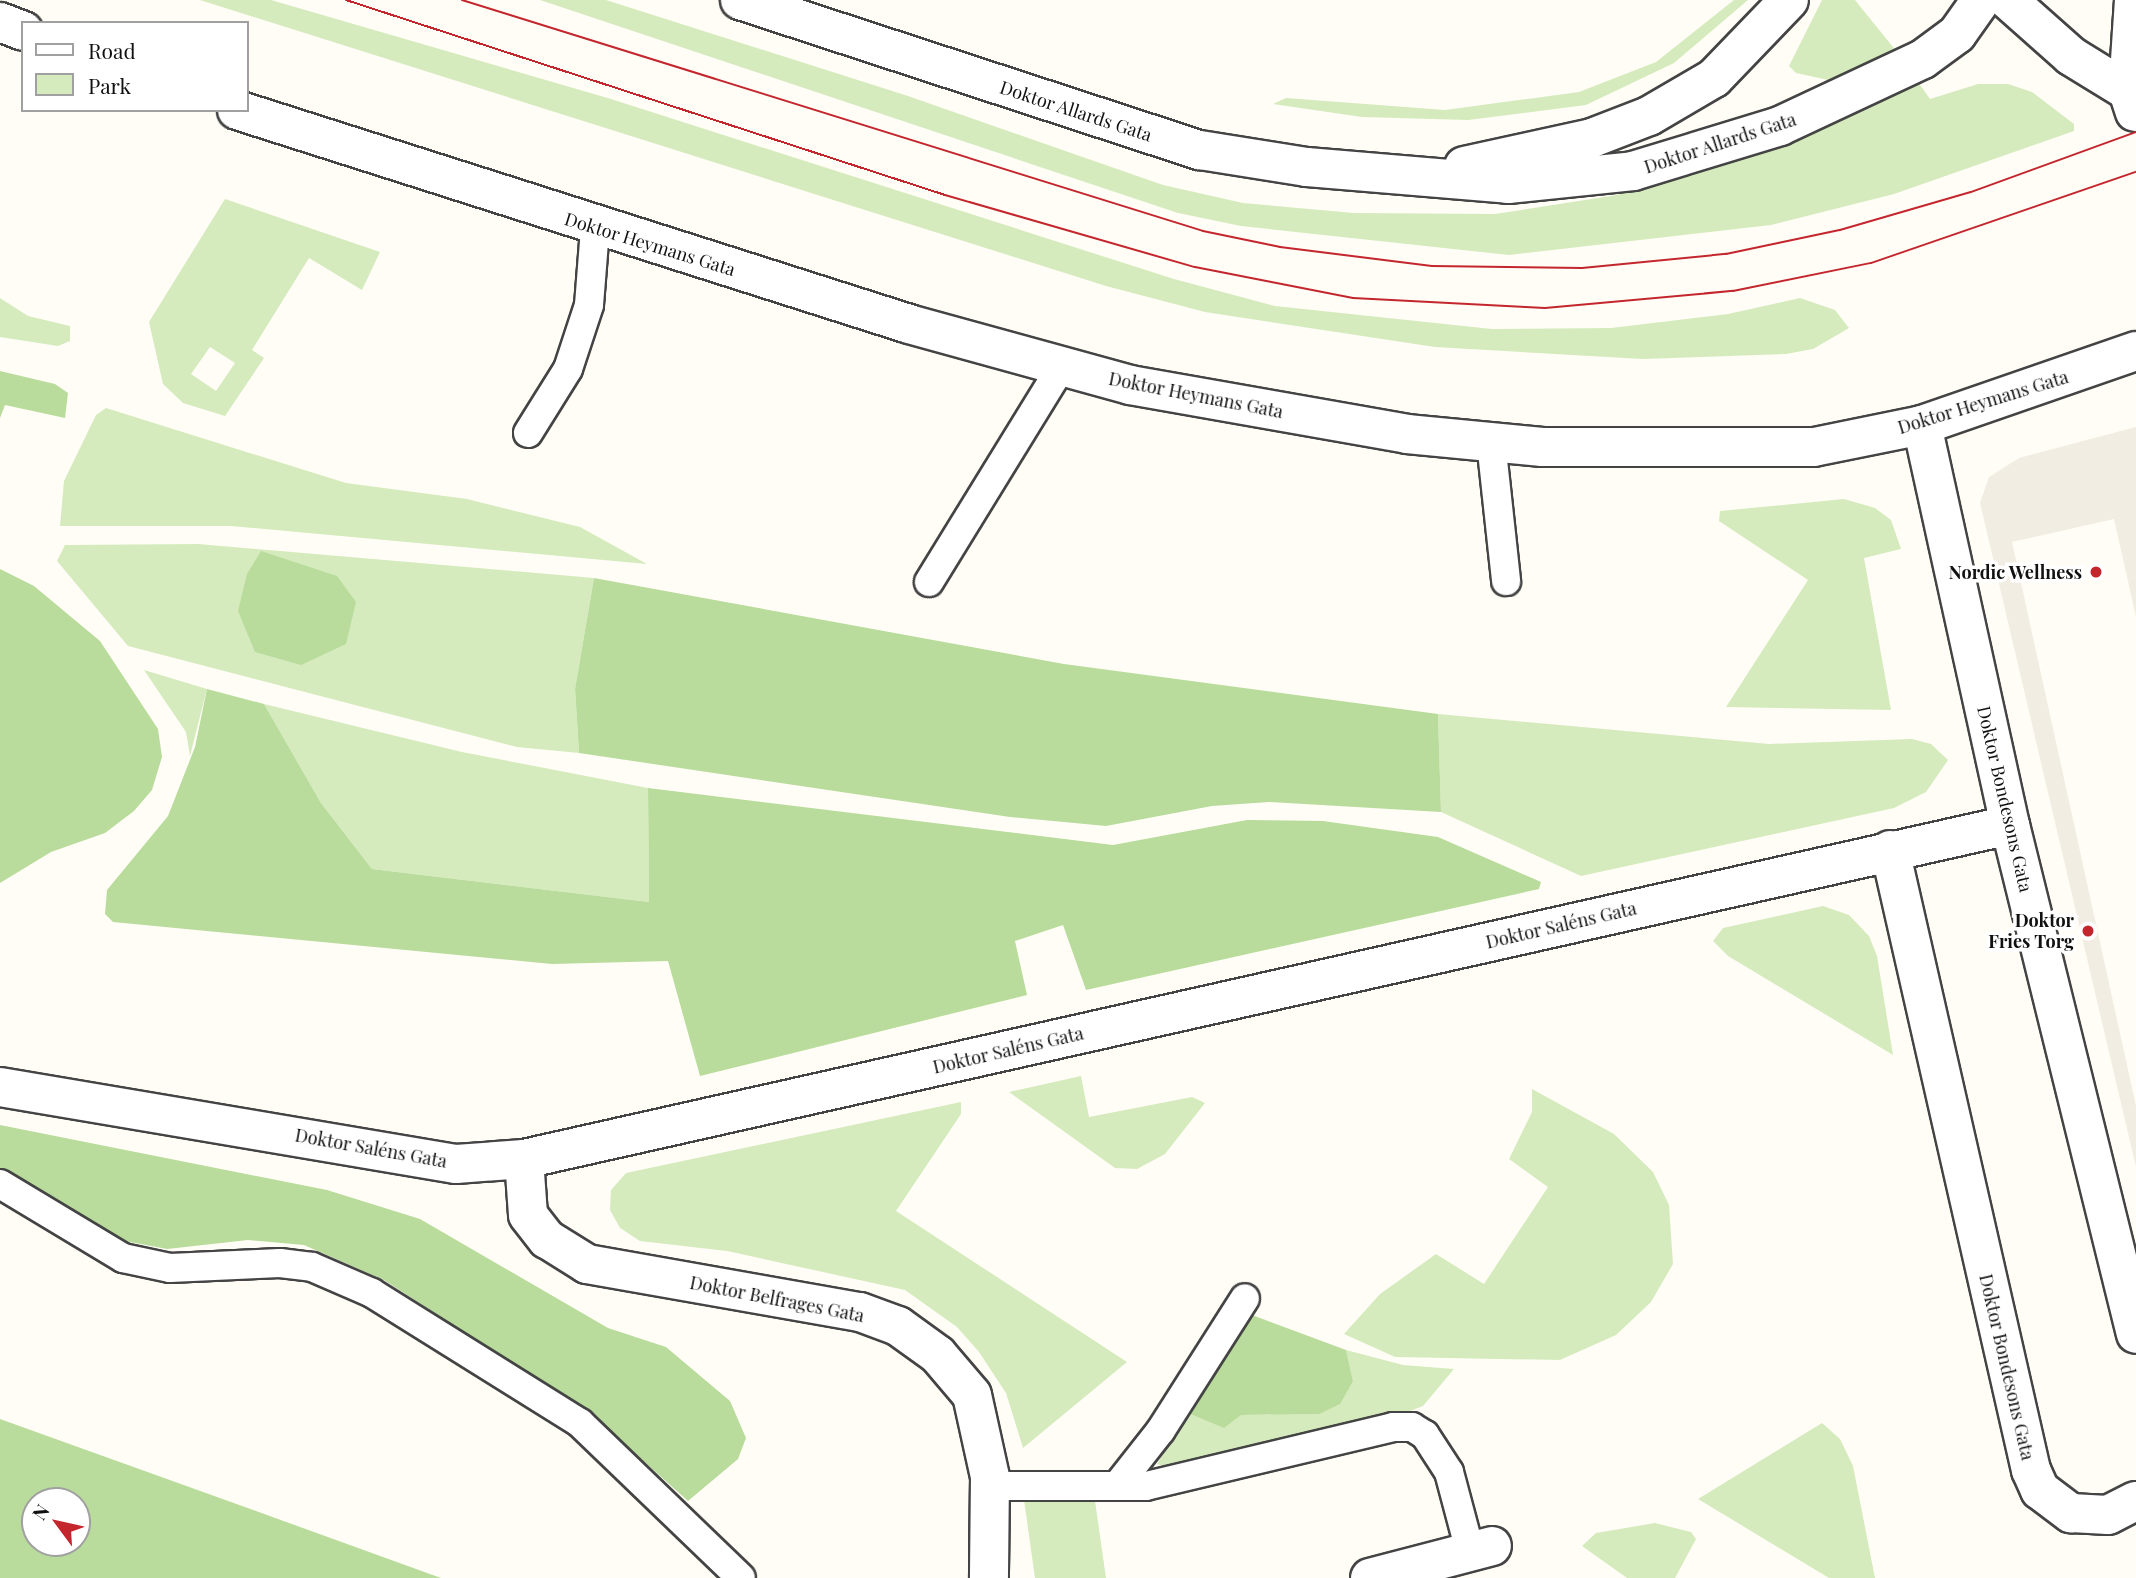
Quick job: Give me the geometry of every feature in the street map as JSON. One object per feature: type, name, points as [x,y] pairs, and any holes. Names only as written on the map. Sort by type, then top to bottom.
[{"type":"street","name":"Doktor Allards Gata","points":[[740,0],[1200,150],[1307,167],[1422,173],[1508,184],[1573,180],[1633,171],[1735,142],[1825,108],[1923,59],[1957,34],[1981,0]]},
{"type":"street","name":"Doktor Allards Gata","points":[[1422,173],[1592,138],[1649,116],[1714,78],[1788,0]]},
{"type":"street","points":[[2008,0],[2132,103]]},
{"type":"street","points":[[2132,103],[2134,0]]},
{"type":"street","points":[[0,22],[21,30]]},
{"type":"street","name":"Doktor Heymans Gata","points":[[243,112],[596,228],[876,315],[1063,364],[1130,385],[1242,407],[1491,442],[1639,449],[1814,446],[1923,425],[2136,351]]},
{"type":"street","name":"Doktor Bondesons Gata","points":[[1923,425],[2010,825],[2136,1334]]},
{"type":"street","name":"Doktor Saléns Gata","points":[[0,1087],[456,1164],[524,1159],[2010,825]]},
{"type":"street","name":"Doktor Bondesons Gata","points":[[1890,850],[2031,1470],[2040,1490],[2071,1513],[2108,1515],[2136,1501]]},
{"type":"street","name":"Doktor Belfrages Gata","points":[[524,1159],[528,1215],[547,1239],[587,1264],[860,1312],[898,1326],[937,1355],[972,1395],[990,1486],[989,1578]]},
{"type":"street","points":[[1370,1578],[1481,1549]]},
{"type":"lane","points":[[528,433],[568,369],[589,305],[596,228]]},
{"type":"lane","points":[[929,582],[1063,364]]},
{"type":"lane","points":[[1491,442],[1506,581]]},
{"type":"lane","points":[[0,1184],[123,1258],[170,1268],[246,1261],[290,1264],[339,1277],[372,1293],[580,1423],[741,1578]]},
{"type":"lane","points":[[1117,1486],[1161,1430],[1245,1298]]},
{"type":"lane","points":[[990,1486],[1146,1486],[1393,1427],[1412,1427],[1425,1435],[1449,1472],[1481,1549]]},
{"type":"green space","points":[[200,0],[271,0],[611,99],[1174,279],[1275,306],[1492,329],[1611,328],[1728,314],[1800,298],[1835,310],[1849,328],[1813,349],[1786,354],[1643,359],[1435,347],[1205,312],[1106,286]]},
{"type":"green space","points":[[540,0],[606,0],[908,96],[1163,185],[1243,203],[1354,213],[1495,214],[1617,195],[1783,145],[1918,82],[1930,99],[1978,84],[2008,84],[2032,92],[2074,124],[2074,131],[1894,194],[1771,225],[1509,255],[1241,226],[1178,213]]},
{"type":"green space","points":[[1734,0],[1748,0],[1674,63],[1586,105],[1468,120],[1362,117],[1273,104],[1286,98],[1445,110],[1579,92],[1656,62]]},
{"type":"green space","points":[[1822,0],[1855,0],[1897,52],[1833,81],[1796,73],[1789,66]]},
{"type":"green space","points":[[225,199],[380,252],[362,290],[309,258],[252,350],[264,358],[225,416],[183,403],[163,384],[149,322]],"holes":[[[210,347],[235,363],[216,391],[191,374]]]},
{"type":"green space","points":[[0,298],[28,316],[70,326],[70,341],[58,346],[0,337]]},
{"type":"green space","points":[[0,371],[55,384],[68,393],[65,418],[5,405],[0,418]]},
{"type":"green space","points":[[106,408],[346,483],[467,499],[580,527],[647,564],[231,526],[60,526],[64,481],[96,415]]},
{"type":"green space","points":[[1844,499],[1875,508],[1891,520],[1901,549],[1864,558],[1891,710],[1726,707],[1808,580],[1719,521],[1720,511]]},
{"type":"green space","points":[[198,544],[594,578],[575,689],[579,753],[517,747],[128,646],[57,561],[65,545]]},
{"type":"green space","points":[[261,551],[337,576],[356,602],[346,644],[301,665],[255,652],[238,611],[247,574]]},
{"type":"green space","points":[[0,569],[34,586],[100,641],[158,729],[162,757],[152,790],[134,811],[105,833],[51,852],[0,883]]},
{"type":"green space","points":[[594,578],[1064,664],[1438,714],[1441,812],[1269,802],[1212,806],[1106,826],[1010,817],[579,753],[575,689]]},
{"type":"green space","points":[[144,670],[207,689],[190,756],[186,732]]},
{"type":"green space","points":[[207,689],[264,704],[321,803],[372,869],[649,902],[648,788],[1113,845],[1247,820],[1323,821],[1438,837],[1541,882],[1539,889],[1086,990],[1063,925],[1015,941],[1027,995],[700,1076],[668,961],[552,964],[113,922],[105,914],[107,890],[168,816],[195,747]]},
{"type":"green space","points":[[264,704],[462,752],[648,788],[649,902],[372,869],[321,803]]},
{"type":"green space","points":[[1438,714],[1769,744],[1912,739],[1931,744],[1948,760],[1926,792],[1894,808],[1581,876],[1441,812]]},
{"type":"green space","points":[[1823,906],[1849,915],[1869,936],[1877,956],[1893,1055],[1728,956],[1713,941],[1723,928]]},
{"type":"green space","points":[[1081,1076],[1089,1117],[1192,1097],[1205,1103],[1165,1154],[1137,1169],[1115,1168],[1009,1092]]},
{"type":"green space","points":[[1532,1089],[1614,1134],[1653,1172],[1669,1205],[1673,1264],[1651,1302],[1616,1335],[1560,1360],[1395,1357],[1344,1334],[1380,1294],[1436,1254],[1484,1284],[1548,1187],[1509,1159],[1532,1112]]},
{"type":"green space","points":[[961,1102],[961,1114],[896,1211],[1127,1362],[1023,1448],[1006,1393],[979,1352],[957,1327],[905,1290],[727,1251],[640,1241],[620,1228],[610,1210],[611,1190],[626,1173]]},
{"type":"green space","points":[[0,1125],[327,1190],[420,1219],[608,1328],[666,1347],[730,1401],[746,1438],[738,1459],[688,1501],[589,1412],[384,1280],[304,1245],[248,1240],[167,1249],[114,1239],[0,1168]]},
{"type":"green space","points":[[1252,1315],[1346,1350],[1353,1381],[1340,1404],[1319,1414],[1241,1415],[1224,1428],[1188,1413]]},
{"type":"green space","points":[[1346,1350],[1403,1365],[1454,1369],[1423,1406],[1405,1413],[1169,1468],[1157,1464],[1188,1413],[1224,1427],[1240,1415],[1319,1414],[1353,1381]]},
{"type":"green space","points":[[0,1419],[441,1578],[0,1578]]},
{"type":"green space","points":[[1822,1423],[1840,1439],[1853,1466],[1875,1578],[1829,1578],[1698,1499]]},
{"type":"green space","points":[[1024,1500],[1095,1501],[1106,1578],[1035,1578]]},
{"type":"green space","points":[[1655,1523],[1691,1532],[1696,1539],[1675,1578],[1627,1578],[1582,1546],[1596,1533]]},
{"type":"shaded area","name":"Doktor Fries Torg","points":[[2136,427],[2136,617],[2114,519],[2012,542],[2136,1106],[2136,1167],[1980,503],[1989,477],[2019,458]]},
{"type":"tram line","points":[[346,0],[945,195],[1195,267],[1353,298],[1545,308],[1733,291],[1871,263],[2136,172]]},
{"type":"tram line","points":[[462,0],[1203,231],[1280,247],[1432,266],[1582,268],[1726,254],[1840,230],[1971,192],[2136,132]]},
{"type":"place","name":"Nordic Wellness","points":[[2096,572]]},
{"type":"place","name":"Doktor Fries Torg","points":[[2088,931]]}]
